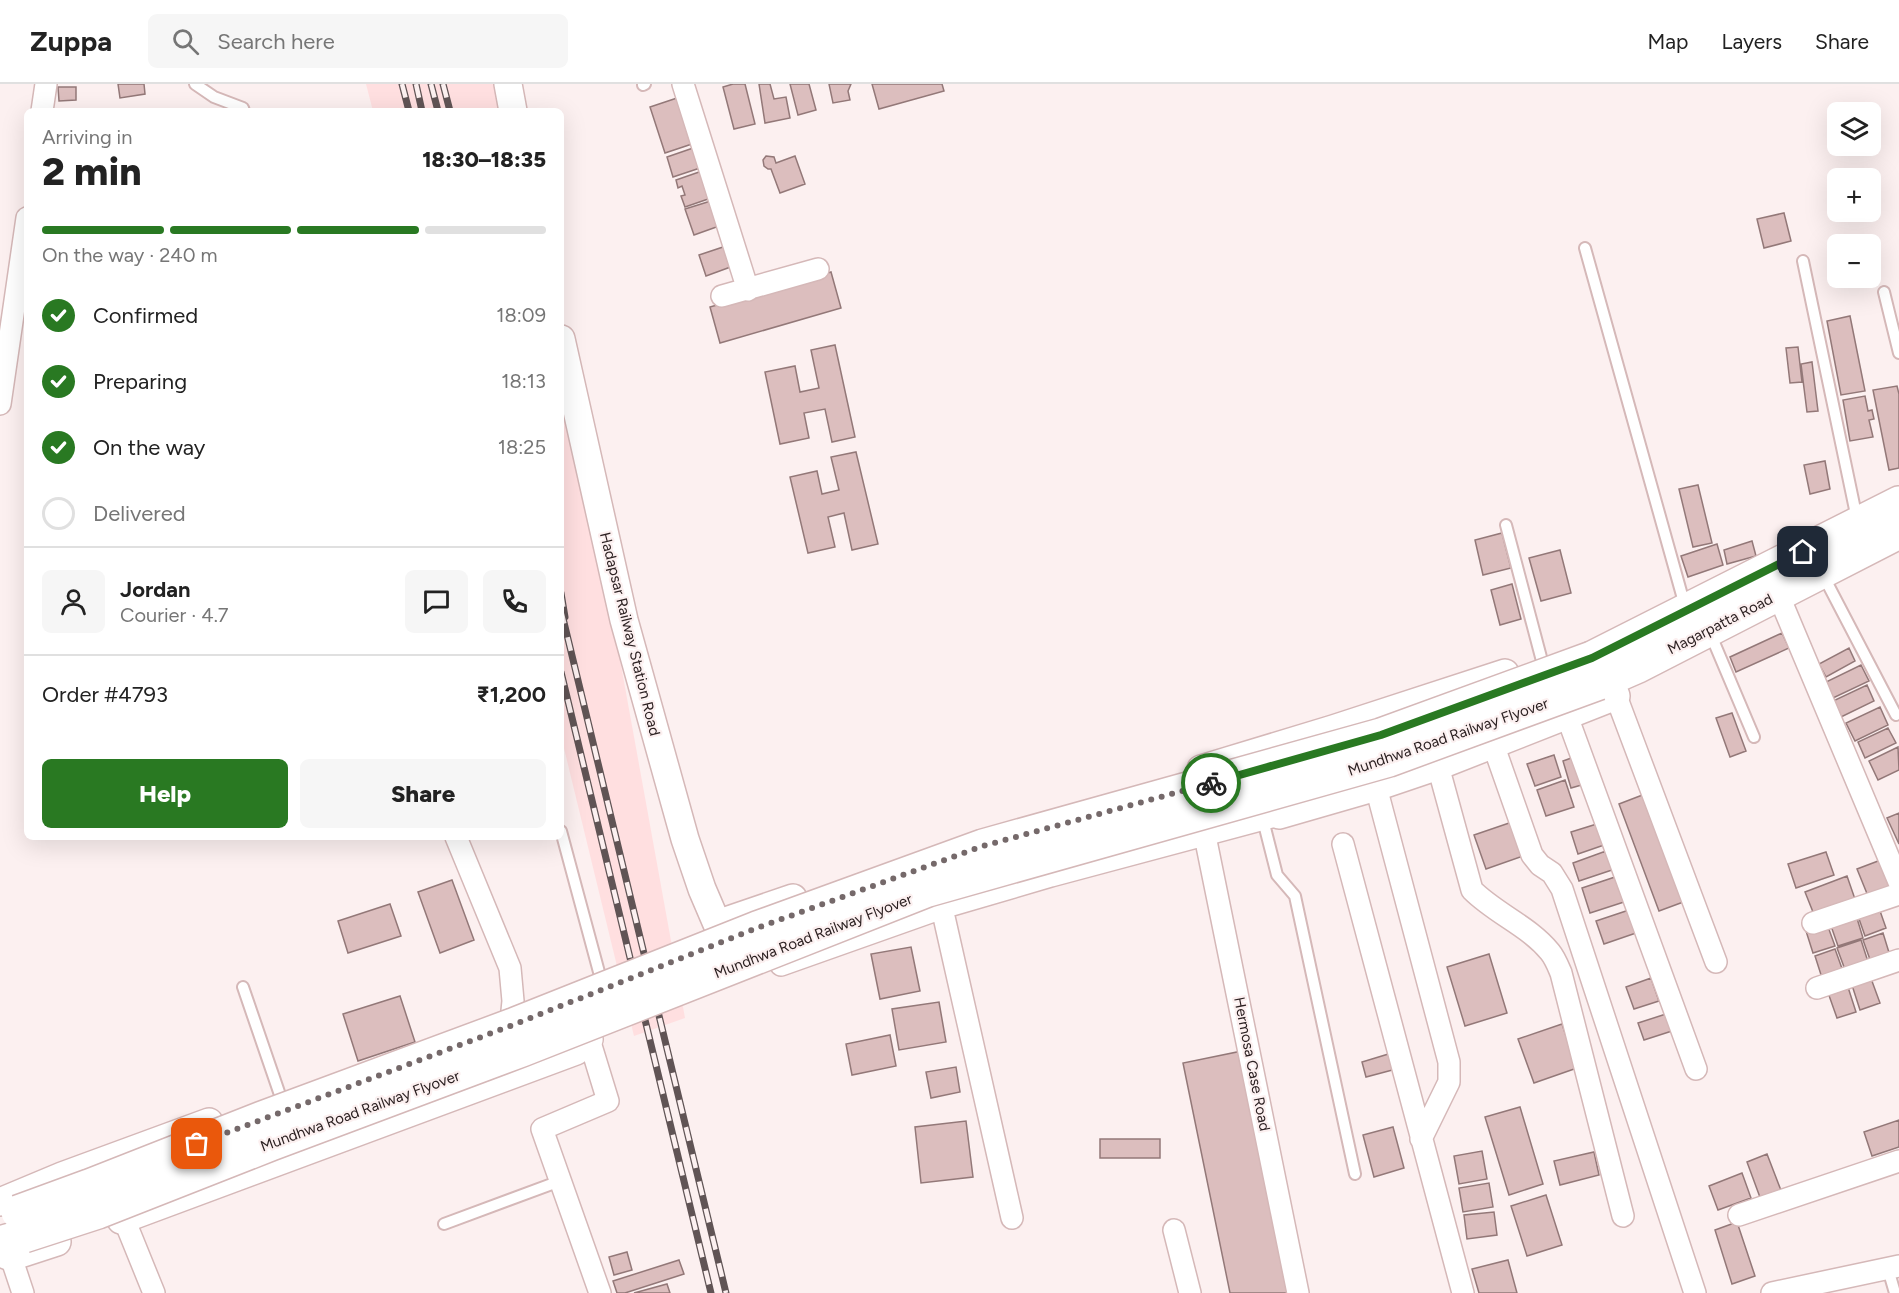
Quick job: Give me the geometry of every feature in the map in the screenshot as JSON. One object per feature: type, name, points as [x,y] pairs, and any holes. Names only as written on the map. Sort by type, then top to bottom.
[{"type":"highway","name":"Magarpatta Road","points":[[1698,620],[1778,594],[1822,572],[1872,535],[1899,503]]},
{"type":"highway","name":"Magarpatta Road","points":[[1612,671],[1698,620],[1872,535]]},
{"type":"highway","name":"Mundhwa Road Railway Flyover","points":[[8,1231],[89,1186],[262,1118],[513,1025],[757,928],[983,846],[1612,671]]},
{"type":"street","points":[[42,108],[46,84]]},
{"type":"street","points":[[508,84],[512,108]]},
{"type":"street","points":[[683,84],[748,290]]},
{"type":"street","points":[[0,404],[24,239]]},
{"type":"street","points":[[722,296],[818,269]]},
{"type":"street","name":"Hadapsar Railway Station Road","points":[[564,352],[624,620],[685,839],[717,924],[936,847],[1261,751]]},
{"type":"street","points":[[1778,594],[1899,882]]},
{"type":"street","points":[[1271,817],[1261,751],[1589,644],[1602,643],[1716,962]]},
{"type":"street","points":[[750,977],[942,908],[1051,876],[1205,836],[1376,787],[1438,766],[1568,716],[1612,671]]},
{"type":"street","points":[[1568,716],[1696,1069]]},
{"type":"street","points":[[1494,744],[1532,855],[1540,865],[1552,873],[1562,889],[1695,1293]]},
{"type":"street","points":[[1438,766],[1472,890],[1533,936],[1551,953],[1562,973],[1623,1216]]},
{"type":"street","points":[[1376,787],[1449,1062],[1449,1082],[1421,1139]]},
{"type":"street","name":"Hermosa Case Road","points":[[1205,836],[1298,1293]]},
{"type":"street","points":[[457,840],[510,968],[512,1011]]},
{"type":"street","points":[[1343,844],[1463,1293]]},
{"type":"street","points":[[1813,923],[1899,894]]},
{"type":"street","points":[[942,908],[1012,1218]]},
{"type":"street","points":[[1817,988],[1899,960]]},
{"type":"street","points":[[8,1231],[62,1176],[558,993],[572,992],[590,1039],[608,1101],[542,1129],[600,1293]]},
{"type":"street","points":[[8,1231],[124,1219],[576,1052],[590,1039]]},
{"type":"street","points":[[242,1110],[264,1167]]},
{"type":"street","points":[[1739,1215],[1899,1161]]},
{"type":"street","points":[[124,1219],[154,1293]]},
{"type":"street","points":[[1174,1230],[1190,1293]]},
{"type":"street","points":[[8,1231],[23,1293]]},
{"type":"street","points":[[1772,1293],[1893,1267]]},
{"type":"lane","points":[[195,84],[214,97],[243,108]]},
{"type":"lane","points":[[1585,248],[1698,620],[1754,737]]},
{"type":"lane","points":[[1803,261],[1872,535]]},
{"type":"lane","points":[[1884,292],[1899,353]]},
{"type":"lane","points":[[1506,525],[1542,661]]},
{"type":"lane","points":[[1822,572],[1896,715]]},
{"type":"lane","points":[[1271,817],[1277,875],[1295,896],[1355,1174]]},
{"type":"lane","points":[[563,840],[586,928],[597,959],[606,1002],[603,1026],[590,1039]]},
{"type":"lane","points":[[243,987],[280,1095]]},
{"type":"lane","points":[[444,1224],[560,1181]]},
{"type":"lane","points":[[1893,1267],[1895,1293]]},
{"type":"shaded area","points":[[366,84],[494,84],[499,108],[372,108]]},
{"type":"shaded area","points":[[564,401],[615,632],[685,1018],[634,1036],[564,748]]},
{"type":"building","points":[[118,84],[144,84],[145,94],[120,98]]},
{"type":"building","points":[[745,84],[755,124],[734,129],[723,87]]},
{"type":"building","points":[[759,84],[770,84],[774,99],[786,97],[790,118],[765,123]]},
{"type":"building","points":[[790,84],[809,84],[816,110],[798,115]]},
{"type":"building","points":[[829,84],[851,84],[848,91],[850,100],[833,103]]},
{"type":"building","points":[[872,84],[942,84],[944,91],[879,109]]},
{"type":"building","points":[[58,87],[76,87],[76,100],[59,101]]},
{"type":"building","points":[[683,96],[698,142],[665,153],[650,107]]},
{"type":"building","points":[[696,147],[703,167],[673,177],[667,157]]},
{"type":"building","points":[[766,156],[774,157],[776,163],[795,156],[805,184],[780,193],[771,169],[764,166],[763,160]]},
{"type":"building","points":[[702,171],[711,198],[685,207],[681,196],[685,195],[682,186],[678,188],[676,180]]},
{"type":"building","points":[[714,200],[722,225],[694,235],[685,209]]},
{"type":"building","points":[[1784,213],[1791,241],[1764,248],[1757,219]]},
{"type":"building","points":[[729,245],[736,265],[706,276],[699,255]]},
{"type":"building","points":[[831,272],[841,308],[720,343],[710,307]]},
{"type":"building","points":[[1850,316],[1865,391],[1841,395],[1827,321]]},
{"type":"building","points":[[835,345],[855,437],[832,442],[825,409],[804,413],[809,438],[780,444],[765,372],[795,366],[800,392],[819,388],[811,350]]},
{"type":"building","points":[[1798,347],[1802,382],[1790,383],[1786,348]]},
{"type":"building","points":[[1812,362],[1818,411],[1807,412],[1801,364]]},
{"type":"building","points":[[1897,386],[1899,394],[1899,468],[1889,470],[1873,390]]},
{"type":"building","points":[[1865,396],[1868,411],[1872,410],[1874,419],[1869,420],[1873,437],[1850,441],[1843,400]]},
{"type":"building","points":[[856,452],[878,544],[852,550],[844,513],[828,517],[835,547],[808,553],[790,477],[817,471],[822,494],[839,490],[831,457]]},
{"type":"building","points":[[1825,461],[1830,489],[1810,494],[1804,465]]},
{"type":"building","points":[[1698,485],[1712,543],[1693,547],[1679,489]]},
{"type":"building","points":[[1502,533],[1511,568],[1483,575],[1475,540]]},
{"type":"building","points":[[1752,541],[1756,556],[1727,564],[1724,550]]},
{"type":"building","points":[[1717,544],[1723,565],[1688,577],[1681,556]]},
{"type":"building","points":[[1560,550],[1571,593],[1541,601],[1529,558]]},
{"type":"building","points":[[1512,584],[1521,619],[1500,625],[1491,590]]},
{"type":"building","points":[[1782,633],[1789,648],[1736,672],[1730,657]]},
{"type":"building","points":[[1849,648],[1855,661],[1826,677],[1819,664]]},
{"type":"building","points":[[1861,665],[1869,681],[1833,698],[1826,682]]},
{"type":"building","points":[[1867,685],[1874,701],[1841,717],[1833,701]]},
{"type":"building","points":[[1880,707],[1888,725],[1855,741],[1846,723]]},
{"type":"building","points":[[1732,713],[1746,751],[1730,757],[1716,718]]},
{"type":"building","points":[[1888,728],[1896,743],[1865,758],[1858,742]]},
{"type":"building","points":[[1898,747],[1899,770],[1878,780],[1869,761]]},
{"type":"building","points":[[1554,755],[1561,777],[1535,786],[1527,764]]},
{"type":"building","points":[[1574,757],[1585,784],[1571,788],[1563,761]]},
{"type":"building","points":[[1565,780],[1574,807],[1546,816],[1537,790]]},
{"type":"building","points":[[1645,794],[1686,901],[1659,911],[1619,804]]},
{"type":"building","points":[[1899,813],[1899,844],[1887,818]]},
{"type":"building","points":[[1515,821],[1526,855],[1486,869],[1474,835]]},
{"type":"building","points":[[1600,823],[1607,844],[1578,854],[1571,832]]},
{"type":"building","points":[[1606,851],[1612,870],[1579,881],[1573,863]]},
{"type":"building","points":[[1826,852],[1834,875],[1796,888],[1788,864]]},
{"type":"building","points":[[1886,858],[1897,885],[1868,896],[1857,869]]},
{"type":"building","points":[[1847,876],[1856,902],[1815,917],[1805,892]]},
{"type":"building","points":[[1615,877],[1624,902],[1590,913],[1582,888]]},
{"type":"building","points":[[452,880],[474,940],[440,953],[418,892]]},
{"type":"building","points":[[390,904],[401,936],[348,953],[338,921]]},
{"type":"building","points":[[1879,908],[1886,928],[1865,936],[1858,916]]},
{"type":"building","points":[[1629,910],[1636,933],[1604,944],[1596,921]]},
{"type":"building","points":[[1856,915],[1863,938],[1838,946],[1830,923]]},
{"type":"building","points":[[1827,924],[1835,946],[1813,953],[1806,931]]},
{"type":"building","points":[[1883,933],[1891,959],[1872,965],[1863,940]]},
{"type":"building","points":[[1861,940],[1870,968],[1847,975],[1837,948]]},
{"type":"building","points":[[911,947],[920,991],[880,999],[871,954]]},
{"type":"building","points":[[1835,949],[1844,974],[1823,981],[1815,956]]},
{"type":"building","points":[[1489,954],[1507,1013],[1465,1026],[1447,967]]},
{"type":"building","points":[[1869,973],[1880,1003],[1860,1010],[1850,979]]},
{"type":"building","points":[[1651,978],[1659,1001],[1634,1009],[1626,987]]},
{"type":"building","points":[[1846,981],[1856,1012],[1837,1018],[1826,987]]},
{"type":"building","points":[[400,996],[415,1042],[358,1061],[343,1014]]},
{"type":"building","points":[[939,1002],[946,1042],[899,1050],[892,1009]]},
{"type":"building","points":[[1666,1014],[1672,1031],[1644,1040],[1638,1023]]},
{"type":"building","points":[[1562,1024],[1577,1068],[1534,1083],[1518,1039]]},
{"type":"building","points":[[890,1035],[896,1066],[852,1075],[846,1044]]},
{"type":"building","points":[[1242,1051],[1291,1293],[1230,1293],[1183,1063]]},
{"type":"building","points":[[1395,1052],[1400,1068],[1366,1077],[1362,1062]]},
{"type":"building","points":[[956,1067],[960,1092],[931,1098],[926,1072]]},
{"type":"building","points":[[1520,1107],[1543,1184],[1509,1195],[1485,1117]]},
{"type":"building","points":[[1899,1120],[1899,1147],[1872,1156],[1864,1132]]},
{"type":"building","points":[[966,1121],[973,1177],[921,1183],[915,1127]]},
{"type":"building","points":[[1393,1127],[1404,1168],[1374,1177],[1363,1135]]},
{"type":"building","points":[[1100,1139],[1160,1139],[1160,1158],[1100,1158]]},
{"type":"building","points":[[1482,1151],[1487,1179],[1459,1184],[1454,1156]]},
{"type":"building","points":[[1594,1152],[1599,1175],[1560,1185],[1554,1161]]},
{"type":"building","points":[[1767,1154],[1782,1193],[1761,1200],[1747,1162]]},
{"type":"building","points":[[1742,1173],[1751,1198],[1718,1210],[1709,1186]]},
{"type":"building","points":[[1489,1183],[1493,1207],[1463,1212],[1459,1188]]},
{"type":"building","points":[[1546,1195],[1562,1245],[1527,1256],[1511,1206]]},
{"type":"building","points":[[1494,1212],[1497,1235],[1467,1239],[1464,1215]]},
{"type":"building","points":[[1737,1222],[1755,1276],[1732,1284],[1715,1230]]},
{"type":"building","points":[[627,1252],[632,1270],[614,1275],[609,1257]]},
{"type":"building","points":[[679,1260],[684,1274],[625,1293],[617,1293],[613,1281]]},
{"type":"building","points":[[1508,1260],[1517,1293],[1479,1293],[1472,1269]]},
{"type":"building","points":[[667,1284],[670,1293],[634,1293]]},
{"type":"railway","points":[[402,84],[408,108]]},
{"type":"railway","points":[[416,84],[421,108]]},
{"type":"railway","points":[[431,84],[437,108]]},
{"type":"railway","points":[[443,84],[449,108]]},
{"type":"railway","points":[[564,611],[565,617]]},
{"type":"railway","points":[[564,622],[726,1293]]},
{"type":"railway","points":[[564,684],[711,1293]]},
{"type":"way so far","points":[[197,1144],[513,1025],[757,928],[983,846],[1211,783]]},
{"type":"route","points":[[1211,783],[1381,735],[1592,658],[1803,552]]}]
